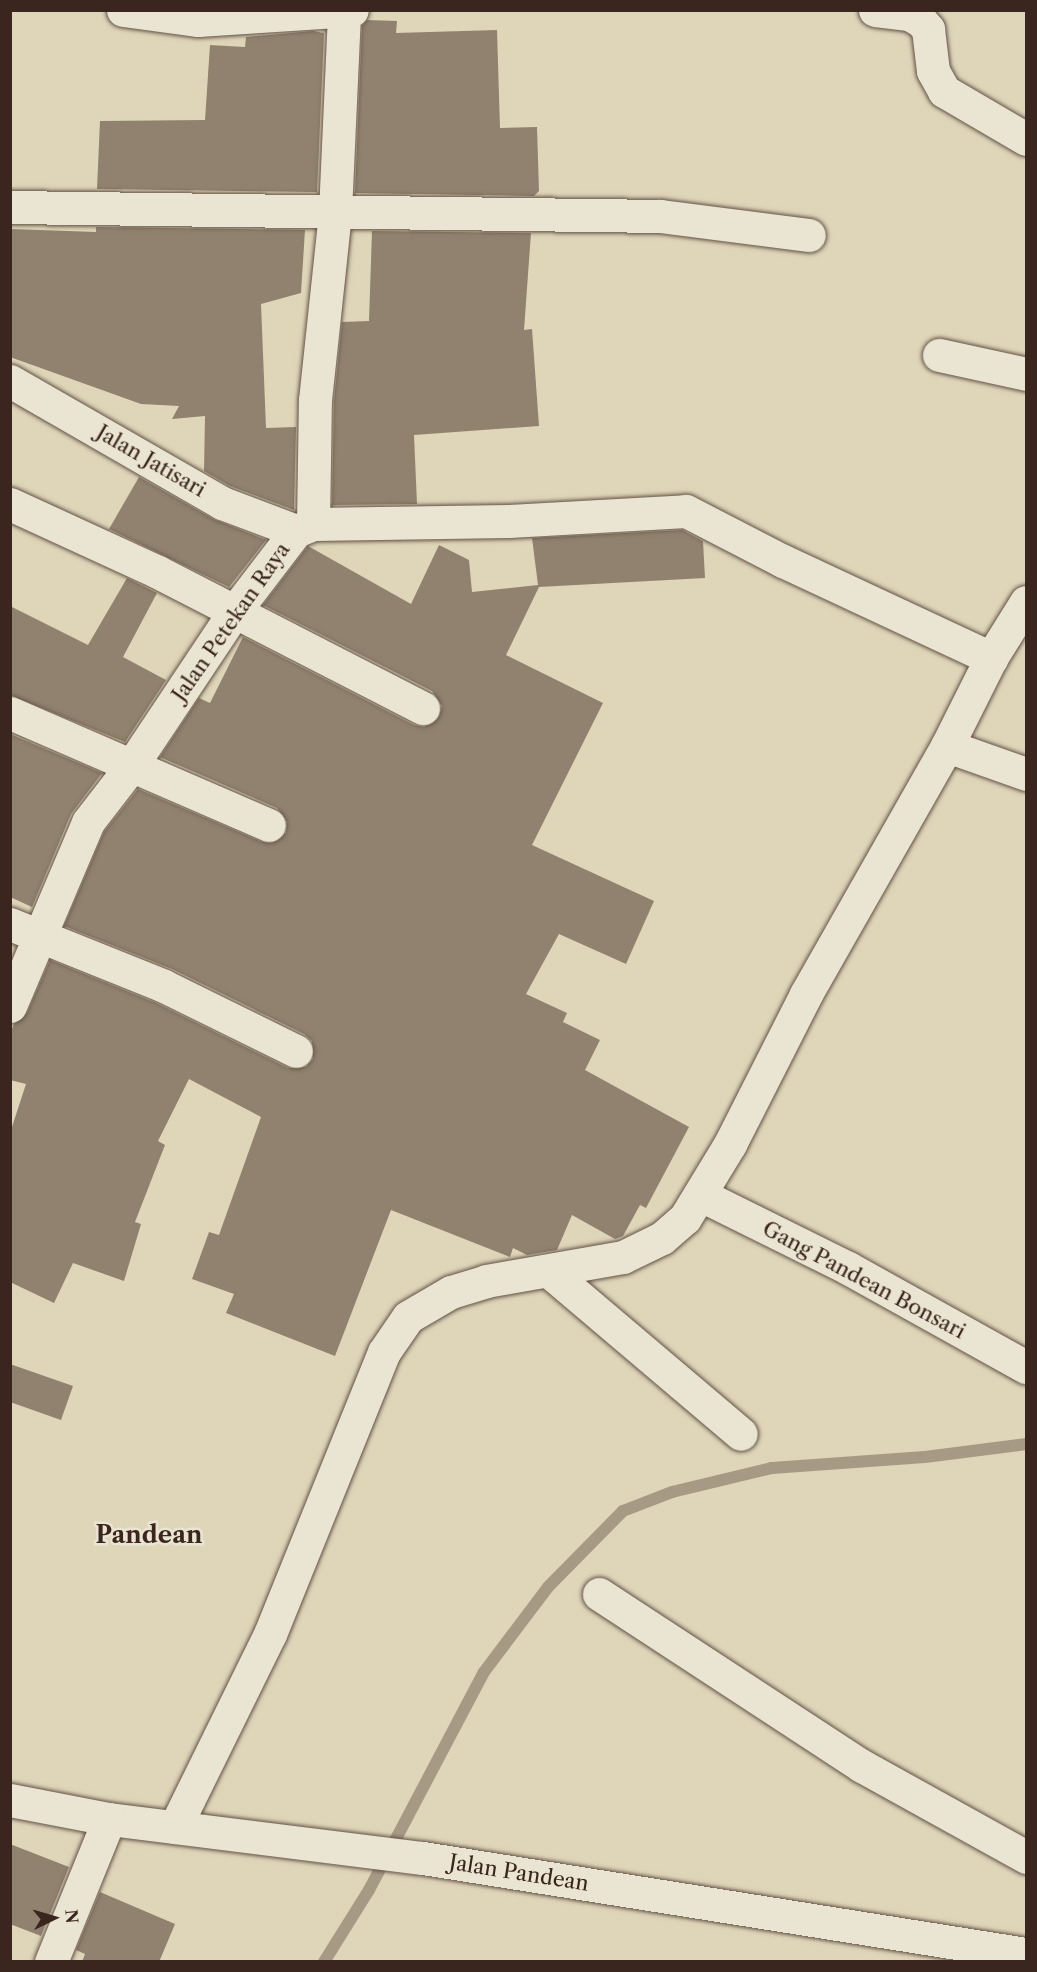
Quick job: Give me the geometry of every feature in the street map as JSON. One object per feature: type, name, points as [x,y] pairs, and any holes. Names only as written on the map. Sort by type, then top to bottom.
[{"type":"street","points":[[123,10],[198,20],[352,10]]},
{"type":"street","points":[[876,10],[909,14],[921,21],[928,29],[933,71],[944,91],[1026,139]]},
{"type":"street","points":[[344,11],[335,212],[304,527],[509,521],[686,511],[783,561],[991,658]]},
{"type":"street","points":[[10,207],[660,216],[809,235]]},
{"type":"street","points":[[939,355],[1026,374]]},
{"type":"street","name":"Jalan Jatisari","points":[[10,381],[222,503],[304,527]]},
{"type":"street","points":[[10,504],[234,612],[423,708]]},
{"type":"street","name":"Jalan Petekan Raya","points":[[10,1006],[42,936],[88,822],[132,765],[234,612],[304,527]]},
{"type":"street","points":[[175,1827],[270,1634],[384,1352],[408,1317],[428,1302],[486,1281],[550,1272],[623,1257],[662,1238],[685,1218],[701,1195],[806,994],[947,746],[991,658],[1026,602]]},
{"type":"street","points":[[10,713],[269,825]]},
{"type":"street","points":[[947,746],[1026,774]]},
{"type":"street","points":[[10,924],[164,986],[296,1051]]},
{"type":"street","name":"Gang Pandean Bonsari","points":[[701,1195],[848,1268],[1026,1367]]},
{"type":"street","points":[[550,1272],[741,1434]]},
{"type":"street","points":[[598,1594],[862,1766],[1026,1857]]},
{"type":"street","name":"Jalan Pandean","points":[[10,1800],[110,1819],[423,1858],[1026,1954]]},
{"type":"street","points":[[51,1962],[110,1819]]},
{"type":"building","points":[[367,20],[397,21],[396,33],[497,30],[500,128],[537,127],[539,191],[534,196],[355,193],[362,26]]},
{"type":"building","points":[[313,31],[324,33],[317,192],[97,189],[100,121],[205,120],[210,45],[245,47],[246,37]]},
{"type":"building","points":[[96,227],[305,230],[301,293],[261,304],[266,428],[296,427],[294,510],[230,486],[204,471],[205,416],[172,419],[179,406],[141,404],[10,357],[10,229],[96,232]]},
{"type":"building","points":[[372,231],[531,233],[524,330],[532,329],[539,426],[414,435],[417,504],[332,505],[334,401],[342,322],[369,321]]},
{"type":"building","points":[[139,477],[213,519],[266,540],[229,587],[109,529]]},
{"type":"building","points":[[682,530],[703,541],[705,578],[539,587],[506,655],[603,703],[532,845],[654,901],[626,964],[559,934],[526,994],[567,1013],[563,1022],[600,1040],[585,1070],[689,1127],[646,1208],[640,1205],[623,1236],[615,1239],[572,1215],[557,1250],[527,1255],[513,1248],[510,1257],[391,1210],[335,1356],[226,1313],[234,1294],[192,1279],[209,1232],[219,1235],[261,1117],[189,1079],[158,1141],[165,1145],[135,1222],[141,1224],[124,1281],[73,1263],[54,1303],[10,1282],[10,1133],[26,1084],[10,1080],[10,1033],[14,1024],[27,1013],[50,960],[156,1003],[288,1068],[306,1067],[313,1059],[312,1041],[304,1034],[172,969],[64,926],[104,832],[138,789],[262,842],[272,843],[286,833],[287,822],[277,808],[160,757],[199,698],[210,703],[243,637],[414,725],[424,727],[439,717],[442,706],[432,691],[263,605],[308,546],[411,604],[439,545],[469,560],[472,592],[538,585],[532,538]]},
{"type":"building","points":[[127,578],[157,593],[123,657],[166,680],[125,742],[10,695],[10,606],[88,645]]},
{"type":"building","points":[[10,734],[102,773],[71,814],[32,907],[10,897]]},
{"type":"building","points":[[10,1364],[73,1386],[61,1420],[10,1402]]},
{"type":"building","points":[[10,1844],[69,1867],[41,1936],[10,1924]]},
{"type":"building","points":[[100,1892],[175,1924],[159,1962],[82,1962],[85,1954],[76,1950]]},
{"type":"waterway","points":[[324,1962],[369,1890],[484,1672],[548,1587],[623,1511],[672,1492],[772,1468],[925,1457],[1026,1444]]},
{"type":"district","name":"Pandean","points":[[149,1535]]}]
